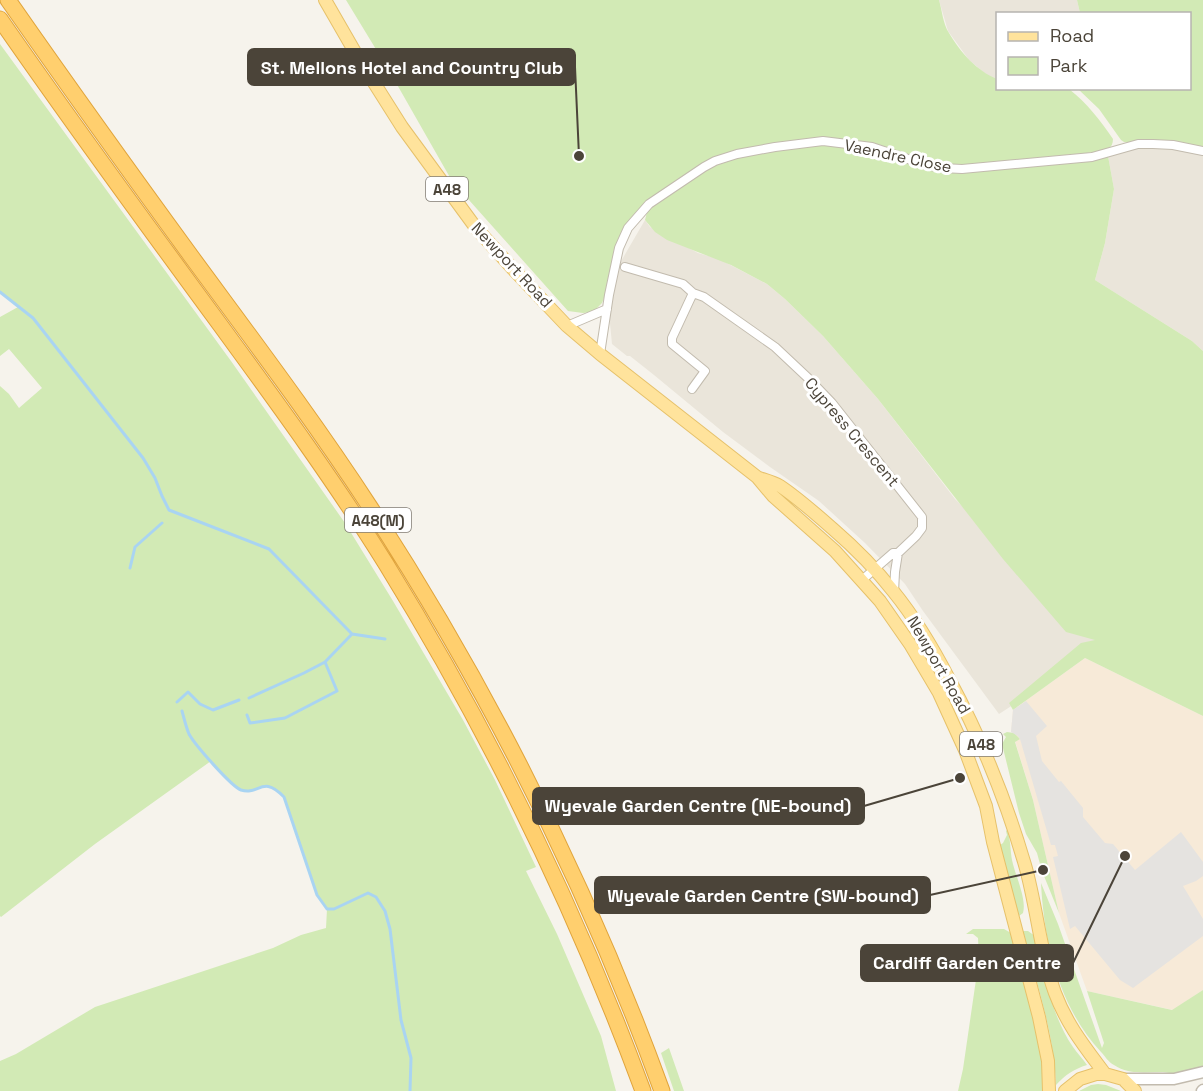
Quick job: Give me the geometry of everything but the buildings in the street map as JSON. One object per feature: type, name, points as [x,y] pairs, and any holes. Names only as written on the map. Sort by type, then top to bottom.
[{"type":"highway","name":"A48(M)","points":[[8,0],[327,444],[368,504],[442,623],[493,714],[560,846],[618,977],[662,1091]]},
{"type":"highway","name":"A48(M)","points":[[0,19],[90,147],[308,446],[386,563],[482,731],[522,808],[602,986],[643,1091]]},
{"type":"main road","name":"Newport Road","points":[[325,0],[402,127],[476,228],[513,269],[567,326],[633,381],[758,477],[773,496],[826,542],[862,580],[910,644],[939,693],[965,750],[986,806],[994,847],[1039,1017],[1048,1061],[1049,1091]]},
{"type":"main road","name":"Newport Road","points":[[758,477],[778,485],[822,519],[855,549],[894,592],[924,634],[984,751],[1010,818],[1034,899],[1045,956],[1055,992],[1084,1048],[1105,1074]]},
{"type":"main road","points":[[1065,1091],[1080,1079],[1096,1074],[1123,1079],[1135,1091]]},
{"type":"street","name":"Vaendre Close","points":[[600,354],[619,248],[628,228],[649,204],[704,167],[725,157],[775,147],[823,141],[872,147],[926,165],[962,169],[1092,157],[1138,144],[1173,145],[1203,151]]},
{"type":"street","name":"Cypress Crescent","points":[[625,267],[683,285],[775,347],[832,403],[922,517],[922,528],[916,536],[898,553],[894,553],[862,580]]},
{"type":"street","points":[[692,389],[705,371],[672,344],[672,338],[693,293]]},
{"type":"street","points":[[567,326],[607,309]]},
{"type":"street","points":[[894,592],[898,553]]},
{"type":"street","points":[[1123,1079],[1174,1079],[1203,1072]]},
{"type":"shaded area","points":[[939,0],[1077,0],[1080,12],[996,12],[996,79],[988,76],[969,60],[948,31]]},
{"type":"shaded area","points":[[1148,147],[1170,148],[1203,155],[1203,351],[1192,341],[1095,280],[1105,243],[1114,189],[1108,156]]},
{"type":"shaded area","points":[[645,220],[650,227],[698,253],[719,259],[767,284],[785,299],[823,336],[878,399],[955,499],[1097,640],[999,714],[905,584],[865,543],[819,501],[723,432],[654,375],[612,344],[609,313],[620,263]]},
{"type":"shaded area","points":[[1085,658],[1203,716],[1203,990],[1173,1010],[1087,991],[1059,913],[1033,800],[1015,741],[1019,740],[1011,732],[1013,710]]},
{"type":"shaded area","points":[[1026,701],[1047,726],[1036,736],[1042,761],[1083,808],[1083,817],[1105,843],[1113,844],[1135,870],[1181,832],[1203,862],[1203,876],[1183,886],[1203,919],[1203,936],[1133,988],[1120,980],[1075,926],[1070,929],[1053,857],[1058,856],[1055,845],[1051,845],[1020,739],[1011,732],[1013,710]]},
{"type":"green space","points":[[346,0],[939,0],[945,25],[953,40],[976,66],[996,79],[996,90],[1070,90],[1098,119],[1113,142],[1108,149],[1097,152],[963,165],[928,162],[858,141],[725,154],[647,202],[635,213],[620,236],[602,303],[592,312],[583,313],[568,311],[452,181]]},
{"type":"green space","points":[[1077,0],[1203,0],[1203,147],[1124,142],[1099,109],[1079,90],[1191,90],[1191,12],[1080,12]]},
{"type":"green space","points":[[0,44],[231,361],[345,523],[393,601],[463,720],[495,780],[536,867],[526,871],[557,934],[601,1036],[616,1091],[0,1091],[0,1061],[16,1054],[95,1007],[326,928],[327,909],[317,895],[284,797],[277,790],[266,786],[248,791],[242,790],[233,785],[211,761],[0,916],[0,386],[19,408],[42,388],[9,349],[0,356],[0,317],[18,307],[0,292]]},
{"type":"green space","points":[[822,145],[870,151],[926,169],[1108,156],[1114,189],[1105,243],[1095,280],[1192,341],[1203,351],[1203,716],[1085,658],[1013,710],[1009,703],[1081,643],[1095,640],[1066,632],[1003,559],[878,399],[823,336],[785,299],[767,284],[731,265],[667,240],[655,232],[645,220],[650,207],[708,168],[726,160],[774,150]]},
{"type":"green space","points":[[1014,733],[1020,739],[1015,742],[1033,800],[1059,913],[1044,876],[1046,873],[1044,865],[1040,864],[1019,813],[1002,744],[1006,737],[1003,734]]},
{"type":"green space","points":[[1007,830],[1024,907],[1023,913],[1019,916],[1000,845],[1007,835]]},
{"type":"green space","points":[[1041,883],[1102,1048],[1104,1043],[1087,991],[1172,1010],[1203,990],[1203,1067],[1179,1073],[1137,1072],[1119,1068],[1107,1059],[1086,1034],[1064,995],[1050,951]]},
{"type":"green space","points":[[973,929],[1004,929],[1011,933],[1039,1041],[1042,1091],[958,1091],[979,959],[978,938],[973,934],[966,934]]},
{"type":"green space","points":[[1023,931],[1028,931],[1035,936],[1049,993],[1059,1021],[1065,1035],[1087,1065],[1070,1073],[1056,1085],[1048,1026]]},
{"type":"green space","points":[[669,1048],[684,1091],[674,1091],[661,1053]]},
{"type":"green space","points":[[1098,1084],[1106,1085],[1121,1091],[1079,1091]]},
{"type":"waterway","points":[[0,292],[33,318],[143,458],[169,510],[269,549],[352,634],[385,639]]},
{"type":"waterway","points":[[130,568],[135,547],[162,523]]},
{"type":"waterway","points":[[249,698],[325,662],[352,634]]},
{"type":"waterway","points":[[247,715],[250,723],[285,718],[337,691],[325,662]]},
{"type":"waterway","points":[[177,702],[188,692],[200,704],[213,710],[239,700]]},
{"type":"waterway","points":[[182,711],[193,739],[236,787],[247,791],[265,786],[271,787],[284,797],[317,895],[327,909],[334,909],[368,893],[376,897],[385,911],[390,929],[401,1020],[411,1058],[410,1091]]},
{"type":"place","name":"St. Mellons Hotel and Country Club","points":[[579,156]]},
{"type":"place","name":"Wyevale Garden Centre (NE-bound)","points":[[960,778]]},
{"type":"place","name":"Cardiff Garden Centre","points":[[1125,856]]},
{"type":"place","name":"Wyevale Garden Centre (SW-bound)","points":[[1043,870]]}]
